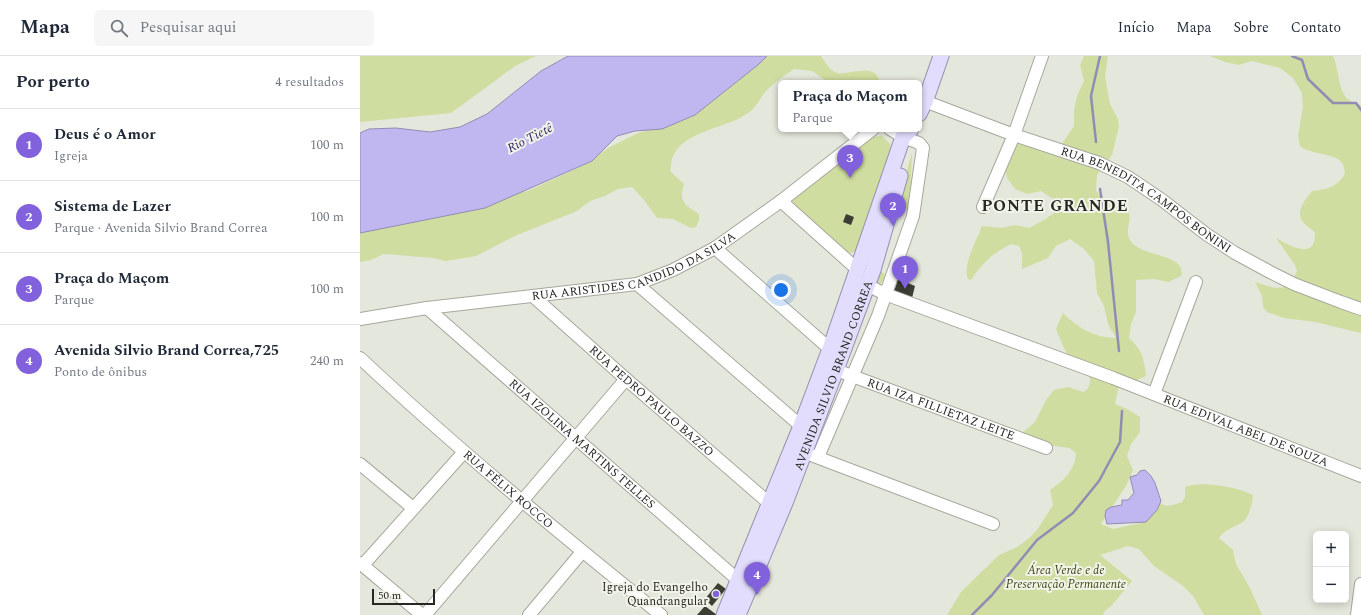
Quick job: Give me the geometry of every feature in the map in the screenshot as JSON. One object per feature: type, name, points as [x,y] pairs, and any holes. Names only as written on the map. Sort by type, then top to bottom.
[{"type":"main road","points":[[922,103],[941,56]]},
{"type":"main road","name":"AVENIDA SILVIO BRAND CORREA","points":[[724,615],[801,426],[908,135]]},
{"type":"main road","name":"AVENIDA SILVIO BRAND CORREA","points":[[738,615],[785,503],[811,455],[836,370],[873,270],[908,135]]},
{"type":"street","points":[[983,206],[1014,135],[1042,56]]},
{"type":"street","name":"RUA BENEDITA CAMPOS BONINI","points":[[922,105],[1099,163],[1128,178],[1162,200],[1212,238],[1270,272],[1294,284],[1361,309]]},
{"type":"street","name":"RUA ARISTIDES CANDIDO DA SILVA","points":[[360,319],[427,308],[638,284],[673,270],[715,248],[781,201],[869,132]]},
{"type":"street","points":[[908,135],[919,142],[923,148],[913,216],[853,376],[811,455],[993,524]]},
{"type":"street","points":[[781,201],[858,270]]},
{"type":"street","points":[[715,248],[830,349]]},
{"type":"street","points":[[1154,394],[1196,282]]},
{"type":"street","points":[[638,284],[801,426]]},
{"type":"street","name":"RUA EDIVAL ABEL DE SOUZA","points":[[867,285],[885,294],[1131,385],[1361,476]]},
{"type":"street","name":"RUA PEDRO PAULO BAZZO","points":[[534,296],[626,380],[770,504]]},
{"type":"street","name":"RUA IZOLINA MARTINS TELLES","points":[[427,308],[738,580]]},
{"type":"street","name":"RUA FÉLIX ROCCO","points":[[360,358],[522,502],[661,615]]},
{"type":"street","name":"RUA IZA FILLIETAZ LEITE","points":[[836,370],[1046,448]]},
{"type":"street","points":[[425,615],[626,380]]},
{"type":"street","points":[[422,615],[362,564],[464,452]]},
{"type":"street","points":[[360,464],[413,508]]},
{"type":"street","points":[[533,613],[582,552]]},
{"type":"street","points":[[1357,615],[1361,584]]},
{"type":"green space","points":[[360,56],[536,56],[515,66],[451,113],[360,122]]},
{"type":"green space","points":[[759,56],[821,56],[833,71],[838,73],[859,71],[872,72],[877,76],[879,80],[825,80],[812,71],[794,69],[767,90],[754,108],[748,113],[729,123],[696,135],[679,147],[671,161],[670,171],[684,184],[682,199],[684,202],[699,214],[699,220],[696,227],[691,228],[673,219],[657,218],[632,187],[618,189],[605,196],[590,201],[577,211],[517,235],[476,256],[446,261],[433,258],[384,254],[371,260],[360,262],[360,233],[479,200],[528,191],[584,165],[608,148],[638,133],[674,124],[691,117],[740,78]]},
{"type":"green space","name":"Área Verde e de Preservação Permanente","points":[[1084,56],[1108,56],[1105,76],[1110,104],[1118,119],[1119,126],[1112,155],[1097,175],[1096,190],[1100,196],[1129,213],[1130,218],[1128,234],[1131,241],[1136,246],[1142,250],[1173,261],[1180,266],[1182,274],[1181,276],[1168,282],[1154,279],[1136,280],[1136,312],[1131,324],[1129,338],[1137,346],[1142,355],[1146,376],[1133,382],[1119,385],[1115,404],[1140,417],[1140,432],[1131,444],[1127,456],[1133,470],[1127,484],[1101,524],[1113,529],[1141,523],[1158,501],[1166,506],[1182,502],[1185,497],[1185,487],[1192,485],[1219,485],[1238,489],[1253,495],[1245,520],[1229,529],[1219,538],[1233,550],[1236,564],[1250,588],[1262,615],[1204,615],[1193,596],[1183,586],[1154,566],[1139,549],[1128,546],[1100,555],[1132,581],[1103,615],[947,615],[961,592],[999,555],[1017,547],[1037,530],[1053,505],[1050,490],[1064,479],[1073,465],[1076,453],[1069,448],[1034,443],[1021,434],[1035,422],[1046,400],[1054,390],[1068,387],[1083,392],[1089,385],[1090,378],[1088,374],[1069,356],[1056,329],[1063,313],[1087,331],[1108,338],[1116,338],[1108,324],[1104,306],[1097,293],[1094,261],[1084,249],[1070,239],[1056,246],[1048,258],[1022,269],[1022,253],[1019,246],[1011,244],[998,251],[988,259],[971,280],[968,279],[967,273],[968,260],[982,226],[1002,228],[1015,225],[1029,228],[1053,214],[1053,199],[1041,191],[1027,194],[1015,189],[1007,178],[1004,164],[1015,138],[1059,148],[1074,126],[1074,110],[1077,96],[1084,81],[1080,65]]},
{"type":"green space","points":[[1210,56],[1333,56],[1342,91],[1346,98],[1361,105],[1361,333],[1315,322],[1284,318],[1267,312],[1263,307],[1262,296],[1255,282],[1278,288],[1286,286],[1293,279],[1297,271],[1295,265],[1276,238],[1301,249],[1311,247],[1314,241],[1315,232],[1302,221],[1300,217],[1302,205],[1312,191],[1331,187],[1342,179],[1345,174],[1344,166],[1335,158],[1305,149],[1300,146],[1298,136],[1303,107],[1302,93],[1293,78],[1280,68],[1252,61],[1239,65],[1225,62]]},
{"type":"green space","points":[[882,136],[890,144],[891,149],[859,250],[851,253],[846,251],[795,209],[793,199],[795,195],[871,137]]},
{"type":"green space","points":[[912,153],[910,199],[905,212],[903,207],[899,209],[880,270],[885,275],[880,284],[875,282]]},
{"type":"water","name":"Rio Tietê","points":[[568,56],[767,56],[695,115],[662,129],[635,131],[617,136],[592,161],[485,208],[360,233],[360,133],[369,129],[396,128],[430,132],[460,127],[487,114],[541,71]]},
{"type":"water","points":[[1145,470],[1155,483],[1161,501],[1157,510],[1146,522],[1107,524],[1105,516],[1106,510],[1111,507],[1122,505],[1122,500],[1128,500],[1134,493],[1130,477],[1137,475],[1140,471]]},
{"type":"building","points":[[846,214],[854,217],[851,225],[843,222]]},
{"type":"building","points":[[898,279],[915,286],[912,298],[894,291]]},
{"type":"building","name":"Igreja do Evangelho Quandrangular","points":[[718,583],[726,589],[712,606],[705,599]]},
{"type":"building","points":[[705,606],[717,615],[697,615]]},
{"type":"waterway","points":[[1096,142],[1091,96],[1100,56]]},
{"type":"waterway","points":[[1292,56],[1302,60],[1308,79],[1333,103],[1356,103],[1361,110]]},
{"type":"waterway","points":[[1100,189],[1108,242],[1119,351]]},
{"type":"waterway","points":[[972,615],[992,595],[1037,540],[1073,513],[1099,481],[1120,442],[1122,411]]},
{"type":"place","name":"Praça do Maçom","points":[[850,178]]},
{"type":"place","name":"Sistema de Lazer","points":[[893,226]]},
{"type":"place","name":"Deus é o Amor","points":[[905,289]]},
{"type":"place","name":"Igreja do Evangelho Quandrangular","points":[[716,594]]},
{"type":"place","name":"Avenida Silvio Brand Correa,725","points":[[757,595]]},
{"type":"district","name":"PONTE GRANDE","points":[[1055,206]]}]
